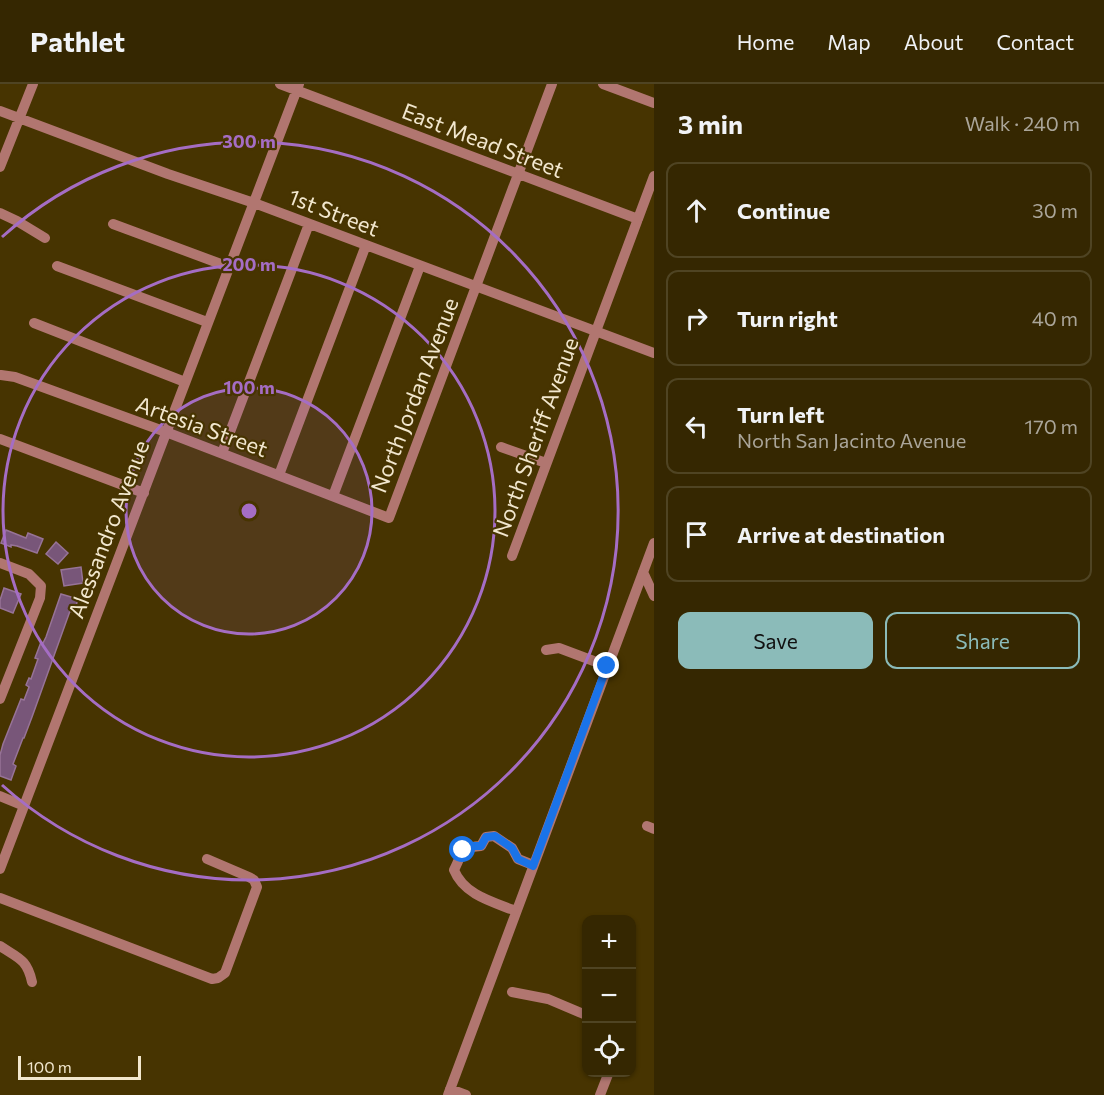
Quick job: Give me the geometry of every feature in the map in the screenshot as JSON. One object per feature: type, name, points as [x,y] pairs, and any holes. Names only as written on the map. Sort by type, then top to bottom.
[{"type":"street","points":[[0,167],[33,84]]},
{"type":"street","name":"East Mead Street","points":[[280,84],[297,87],[638,219]]},
{"type":"street","name":"North Jordan Avenue","points":[[389,518],[552,84]]},
{"type":"street","points":[[603,84],[654,103]]},
{"type":"street","name":"Alessandro Avenue","points":[[0,869],[297,87]]},
{"type":"street","name":"1st Street","points":[[0,111],[168,174],[254,203],[654,353]]},
{"type":"street","name":"North Sheriff Avenue","points":[[512,556],[654,176]]},
{"type":"street","points":[[0,213],[45,238]]},
{"type":"street","points":[[113,224],[229,267]]},
{"type":"street","points":[[222,453],[309,224]]},
{"type":"street","points":[[279,476],[366,245]]},
{"type":"street","points":[[57,266],[207,322]]},
{"type":"street","points":[[333,496],[420,266]]},
{"type":"street","points":[[34,323],[185,382]]},
{"type":"street","name":"Artesia Street","points":[[1,375],[15,377],[166,432],[389,518]]},
{"type":"street","points":[[0,439],[144,493]]},
{"type":"street","points":[[501,447],[546,463]]},
{"type":"street","points":[[466,1095],[449,1092],[654,543]]},
{"type":"street","points":[[0,563],[29,574],[41,586],[40,598],[3,680],[0,699]]},
{"type":"street","points":[[643,572],[654,596]]},
{"type":"street","points":[[546,650],[559,648],[607,666]]},
{"type":"street","points":[[0,796],[24,806]]},
{"type":"street","points":[[516,911],[469,891],[458,882],[454,870],[463,850],[469,846],[481,846],[486,837],[495,836],[512,848],[518,859],[533,866]]},
{"type":"street","points":[[0,898],[212,979],[218,978],[225,973],[257,887],[254,880],[249,877],[207,859]]},
{"type":"street","points":[[0,946],[25,963],[29,968],[32,982]]},
{"type":"street","points":[[512,992],[548,999],[582,1013]]},
{"type":"street","points":[[600,1095],[607,1077]]},
{"type":"building","points":[[6,530],[26,538],[28,533],[43,539],[37,553],[1,543]]},
{"type":"building","points":[[56,542],[68,553],[58,564],[46,554]]},
{"type":"building","points":[[81,567],[83,583],[64,586],[61,570]]},
{"type":"building","points":[[4,588],[21,594],[13,613],[0,608]]},
{"type":"building","points":[[61,594],[78,599],[74,613],[70,611],[13,764],[16,766],[11,780],[0,776],[0,755],[21,699],[24,700],[29,687],[26,685],[29,678],[31,679],[38,659],[35,658],[41,642],[43,643],[46,637]]},
{"type":"route","points":[[463,850],[469,846],[481,846],[486,837],[495,836],[506,842],[518,859],[533,866],[607,666]]}]
